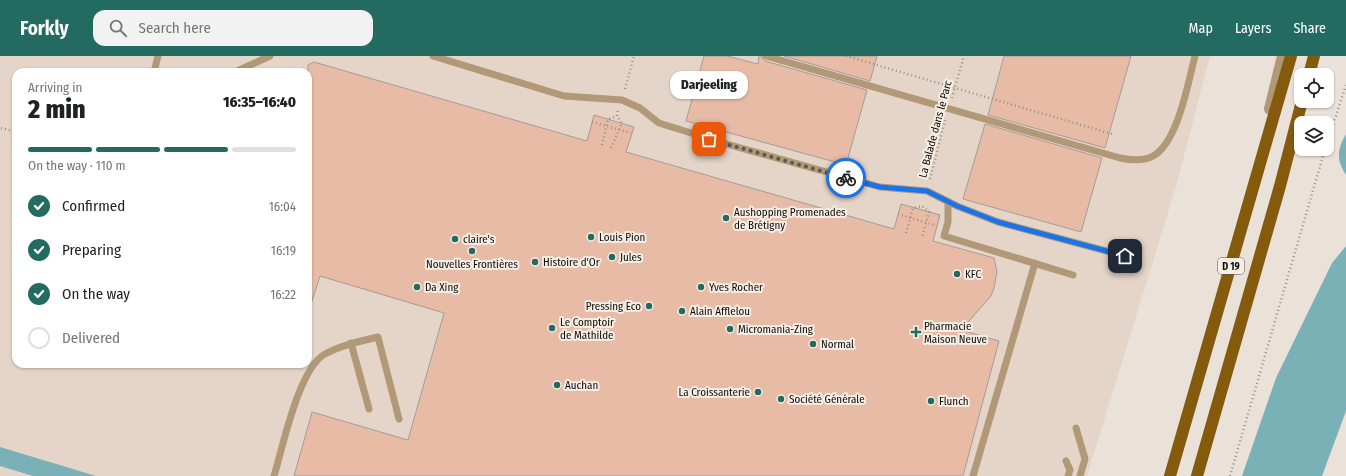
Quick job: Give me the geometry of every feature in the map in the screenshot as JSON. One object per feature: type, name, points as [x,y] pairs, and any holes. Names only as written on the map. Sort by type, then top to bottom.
[{"type":"main road","name":"D 19","points":[[1170,476],[1291,56]]},
{"type":"main road","points":[[1311,68],[1314,56]]},
{"type":"main road","name":"D 19","points":[[1197,476],[1280,186],[1300,108]]},
{"type":"street","points":[[1244,219],[1283,56]]},
{"type":"lane","points":[[155,68],[158,56]]},
{"type":"lane","points":[[243,68],[270,56]]},
{"type":"lane","points":[[433,56],[564,96],[622,100],[640,108],[659,123],[763,155],[880,187],[927,191],[948,202],[998,222],[1125,256]]},
{"type":"lane","points":[[766,56],[1120,158],[1133,160],[1153,157],[1163,148],[1174,131],[1195,56]]},
{"type":"lane","points":[[948,202],[948,222],[944,236],[1074,275]]},
{"type":"lane","points":[[973,476],[1035,264]]},
{"type":"lane","points":[[312,367],[324,354],[352,343],[378,337],[399,419]]},
{"type":"lane","points":[[352,343],[369,409]]},
{"type":"lane","points":[[274,476],[302,383],[311,368]]},
{"type":"lane","points":[[1076,428],[1084,459],[1080,476]]},
{"type":"lane","points":[[1066,461],[1070,470],[1068,476]]},
{"type":"path","points":[[611,148],[622,124],[617,116],[634,56]]},
{"type":"path","points":[[846,56],[954,89],[1112,134]]},
{"type":"path","name":"La Balade dans le Parc","points":[[922,206],[964,56]]},
{"type":"path","points":[[1334,122],[1346,85]]},
{"type":"path","points":[[602,145],[608,119],[617,116]]},
{"type":"path","points":[[592,122],[619,131],[632,133]]},
{"type":"path","points":[[1,128],[12,131]]},
{"type":"path","points":[[1230,476],[1323,156]]},
{"type":"path","points":[[906,233],[913,208],[922,206],[929,212],[922,238]]},
{"type":"path","points":[[898,214],[937,226]]},
{"type":"shaded area","name":"Aushopping Promenades de Brétigny","points":[[0,56],[1210,56],[1177,183],[1087,476],[0,476]]},
{"type":"water","points":[[1346,134],[1346,175],[1339,159],[1339,150]]},
{"type":"water","points":[[1346,246],[1346,411],[1322,476],[1242,476],[1276,378],[1332,263]]},
{"type":"water","points":[[0,447],[96,476],[33,476],[0,466]]},
{"type":"building","points":[[704,56],[727,56],[758,64],[759,56],[761,56],[765,61],[867,90],[846,165],[686,121]]},
{"type":"building","points":[[784,56],[877,56],[870,81]]},
{"type":"building","points":[[1004,56],[1131,56],[1105,148],[988,115]]},
{"type":"building","points":[[314,62],[587,141],[594,115],[634,127],[626,152],[894,229],[901,204],[940,215],[933,241],[994,258],[997,272],[991,296],[961,330],[999,341],[963,476],[294,476],[312,412],[408,440],[444,313],[320,276],[312,301],[312,68],[308,68],[308,65]]},
{"type":"building","points":[[985,124],[1102,158],[1081,232],[963,199]]},
{"type":"way so far","points":[[709,139],[846,178]]},
{"type":"place","name":"Darjeeling","points":[[709,139]]},
{"type":"place","name":"Aushopping Promenades de Brétigny","points":[[726,218]]},
{"type":"place","name":"Louis Pion","points":[[591,237]]},
{"type":"place","name":"claire's","points":[[455,239]]},
{"type":"place","name":"Nouvelles Frontières","points":[[472,251]]},
{"type":"place","name":"Jules","points":[[612,257]]},
{"type":"place","name":"Histoire d'Or","points":[[535,262]]},
{"type":"place","name":"KFC","points":[[957,274]]},
{"type":"place","name":"Da Xing","points":[[417,287]]},
{"type":"place","name":"Yves Rocher","points":[[701,287]]},
{"type":"place","name":"Pressing Eco","points":[[649,306]]},
{"type":"place","name":"Alain Afflelou","points":[[682,311]]},
{"type":"place","name":"Le Comptoir de Mathilde","points":[[552,328]]},
{"type":"place","name":"Micromania-Zing","points":[[730,329]]},
{"type":"place","name":"Pharmacie Maison Neuve","points":[[916,332]]},
{"type":"place","name":"Normal","points":[[813,344]]},
{"type":"place","name":"Auchan","points":[[557,385]]},
{"type":"place","name":"La Croissanterie","points":[[758,392]]},
{"type":"place","name":"Société Générale","points":[[781,399]]},
{"type":"place","name":"Flunch","points":[[931,401]]},
{"type":"route","points":[[846,178],[880,187],[927,191],[957,206],[998,222],[1125,256]]}]
